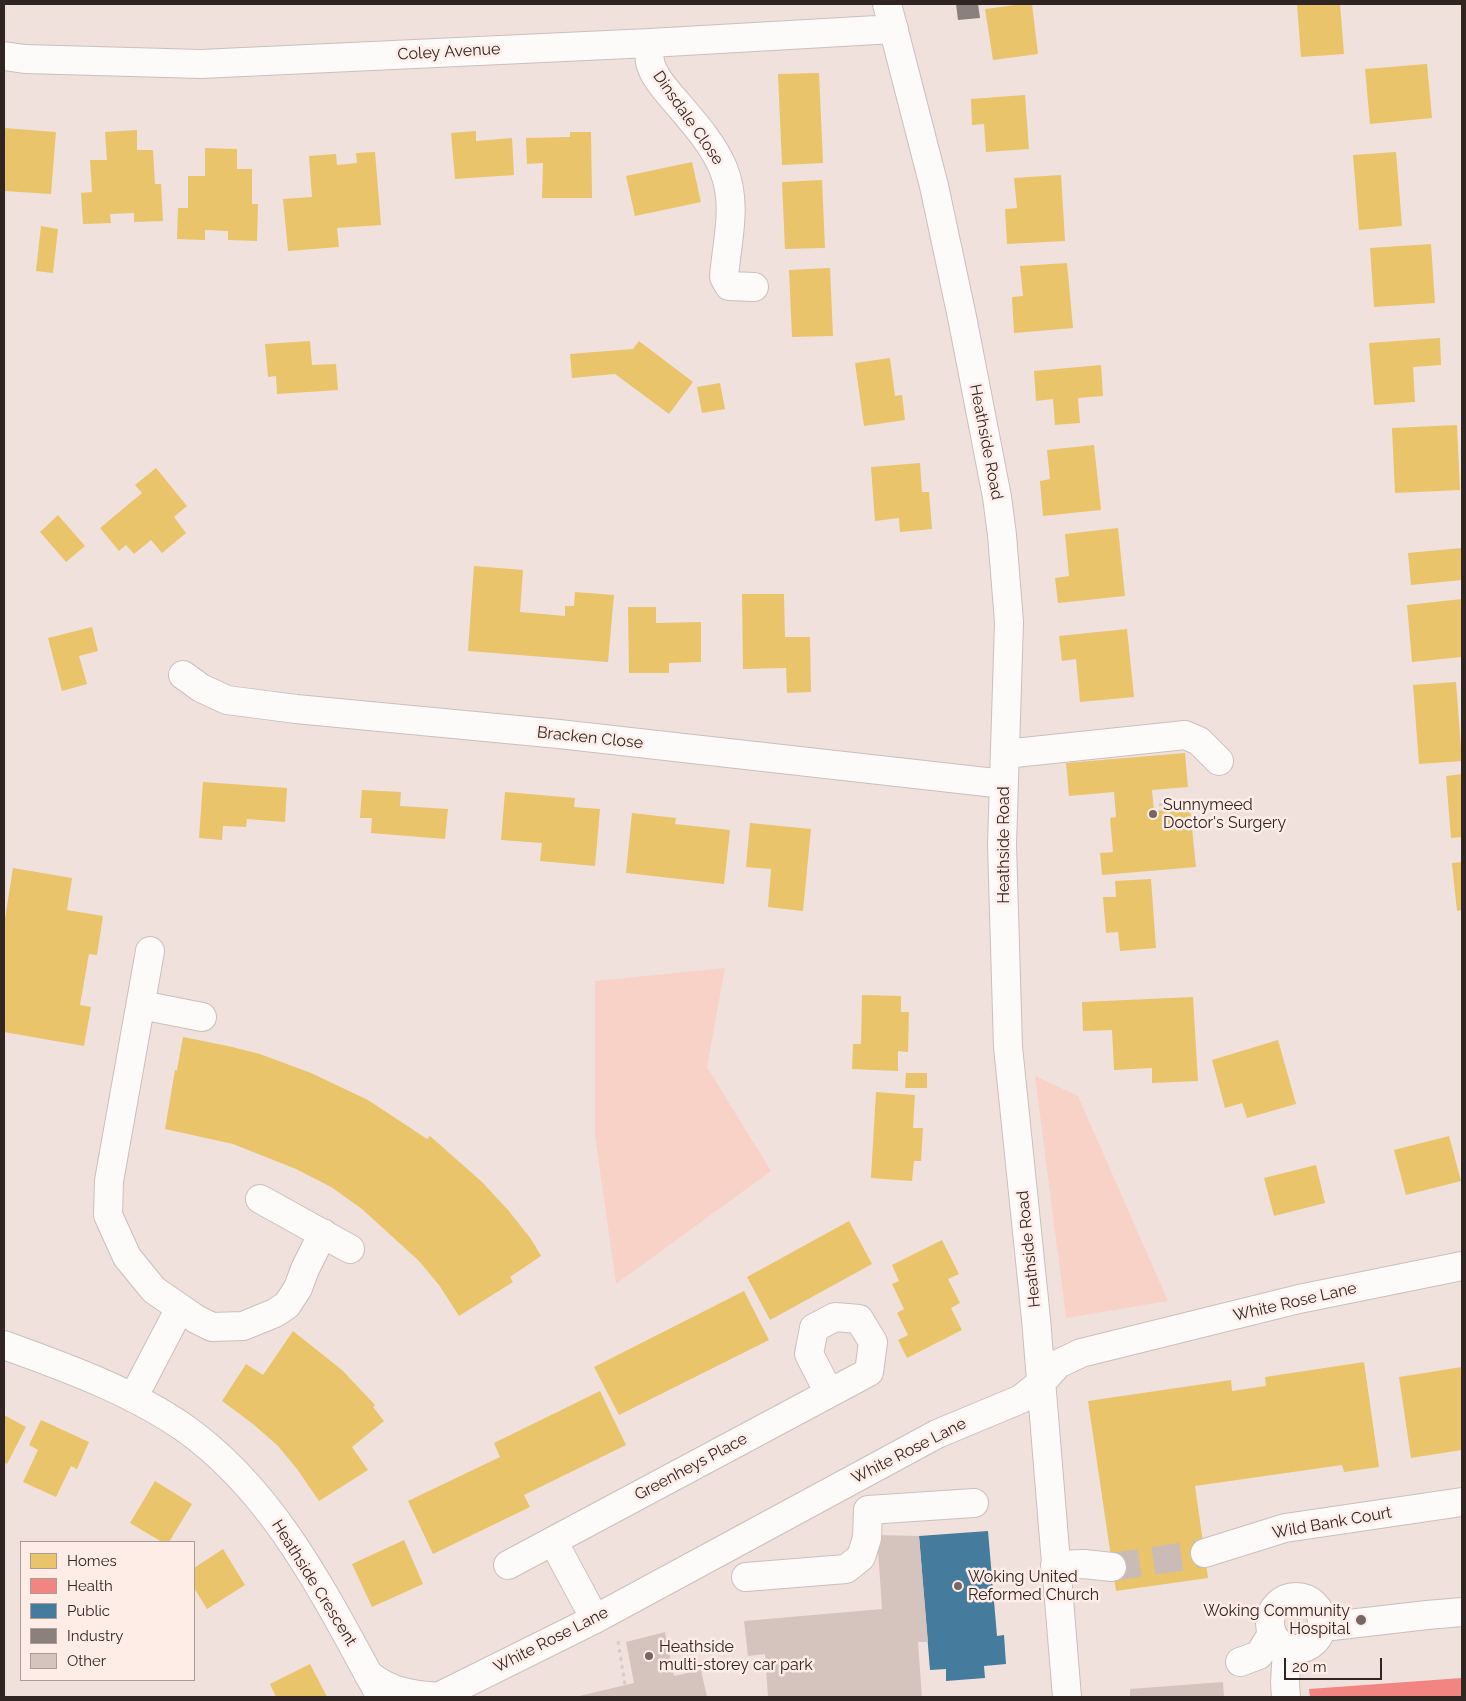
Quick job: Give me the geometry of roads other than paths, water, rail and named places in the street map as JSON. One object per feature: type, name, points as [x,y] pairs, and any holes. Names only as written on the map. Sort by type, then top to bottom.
[{"type":"street","name":"Coley Avenue","points":[[4,56],[200,64],[650,43],[890,16]]},
{"type":"street","name":"Heathside Road","points":[[890,16],[934,186],[962,317],[997,497],[1006,579],[1009,622],[1002,855],[1008,1047],[1050,1476],[1055,1566],[1066,1697]]},
{"type":"street","name":"Dinsdale Close","points":[[650,43],[650,62],[659,82],[702,134],[724,169],[732,212],[724,277],[729,286],[754,287]]},
{"type":"street","name":"Bracken Close","points":[[183,675],[201,688],[227,700],[296,709],[560,734],[1004,784]]},
{"type":"street","points":[[1005,754],[1185,735],[1199,741],[1219,761]]},
{"type":"street","points":[[150,951],[109,1181],[108,1215],[127,1257],[154,1290],[180,1308],[212,1327],[243,1326],[275,1313],[287,1305],[298,1288],[323,1233]]},
{"type":"street","points":[[141,1005],[202,1017]]},
{"type":"street","points":[[260,1199],[350,1249]]},
{"type":"street","name":"White Rose Lane","points":[[368,1674],[381,1684],[403,1692],[417,1696],[439,1697],[595,1619],[937,1434],[1021,1399],[1041,1383],[1058,1364],[1081,1353],[1300,1299],[1462,1266]]},
{"type":"street","points":[[133,1398],[180,1308]]},
{"type":"street","name":"Heathside Crescent","points":[[4,1345],[89,1378],[133,1398],[183,1427],[239,1476],[263,1504],[299,1553],[345,1630],[381,1697]]},
{"type":"street","name":"Greenheys Place","points":[[508,1565],[829,1393]]},
{"type":"street","points":[[746,1577],[846,1569],[861,1557],[867,1538],[868,1510],[854,1479]]},
{"type":"street","name":"Wild Bank Court","points":[[1205,1553],[1285,1528],[1462,1502]]},
{"type":"street","points":[[868,1510],[974,1503]]},
{"type":"street","points":[[553,1541],[595,1619]]},
{"type":"street","points":[[1055,1566],[1084,1564],[1112,1567]]},
{"type":"street","points":[[1280,1641],[1296,1650],[1306,1647],[1315,1641],[1322,1627],[1320,1612],[1313,1603],[1297,1596],[1288,1597],[1279,1602],[1274,1608],[1269,1621],[1280,1641],[1286,1697]]},
{"type":"street","points":[[1322,1627],[1462,1612]]},
{"type":"street","points":[[1240,1662],[1259,1655],[1280,1641]]},
{"type":"tunnel","points":[[1112,1567],[1205,1553]]},
{"type":"place","name":"Sunnymeed Doctor's Surgery","points":[[1153,814]]},
{"type":"place","name":"Woking United Reformed Church","points":[[958,1586]]},
{"type":"place","name":"Woking Community Hospital","points":[[1361,1620]]},
{"type":"place","name":"Heathside multi-storey car park","points":[[649,1656]]}]
